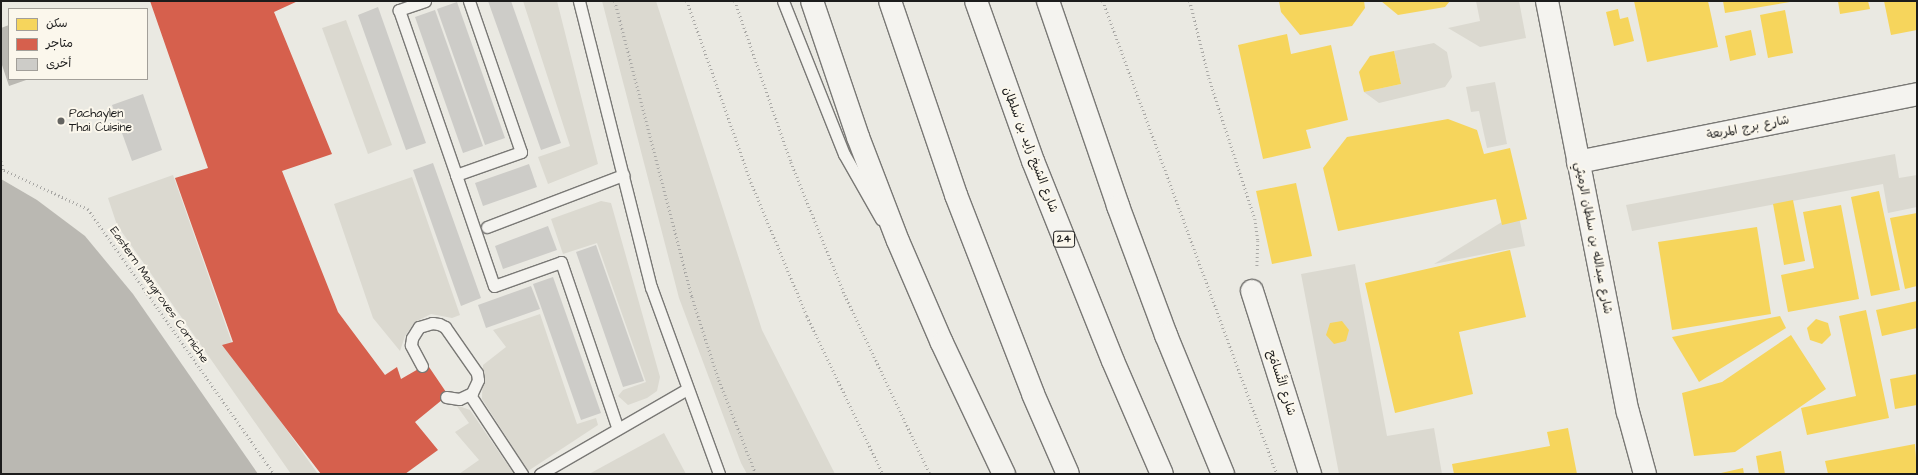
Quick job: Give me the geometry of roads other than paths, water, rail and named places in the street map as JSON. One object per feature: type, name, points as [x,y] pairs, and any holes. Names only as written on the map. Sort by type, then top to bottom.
[{"type":"main road","points":[[812,1],[858,137],[898,241],[942,343],[1004,474]]},
{"type":"main road","points":[[890,1],[956,195],[1033,394],[1068,474]]},
{"type":"main road","name":"شارع الشيخ زايد بن سلطان","points":[[976,1],[1033,161],[1113,361],[1162,474]]},
{"type":"main road","points":[[1048,1],[1118,206],[1166,335],[1223,474]]},
{"type":"main road","name":"شارع عبدالله بن سلطان الرميثي","points":[[1547,1],[1628,412],[1645,474]]},
{"type":"main road","name":"شارع برج المربعة","points":[[1578,162],[1917,94]]},
{"type":"main road","name":"شارع التَّسامُح","points":[[1252,291],[1310,474]]},
{"type":"lane","points":[[426,1],[398,10],[494,286],[561,262],[618,429]]},
{"type":"lane","points":[[456,175],[521,152],[469,1]]},
{"type":"lane","points":[[579,1],[651,287],[719,474]]},
{"type":"lane","points":[[783,1],[844,154],[877,213],[898,241]]},
{"type":"lane","points":[[487,227],[623,174]]},
{"type":"lane","points":[[422,366],[411,345],[412,338],[419,327],[426,324],[439,324],[445,327],[474,366],[478,380],[470,395],[459,399],[446,397]]},
{"type":"lane","points":[[540,474],[687,389]]},
{"type":"lane","points":[[470,395],[522,474]]},
{"type":"place","name":"Pachaylen Thai Cuisine","points":[[61,121]]}]
